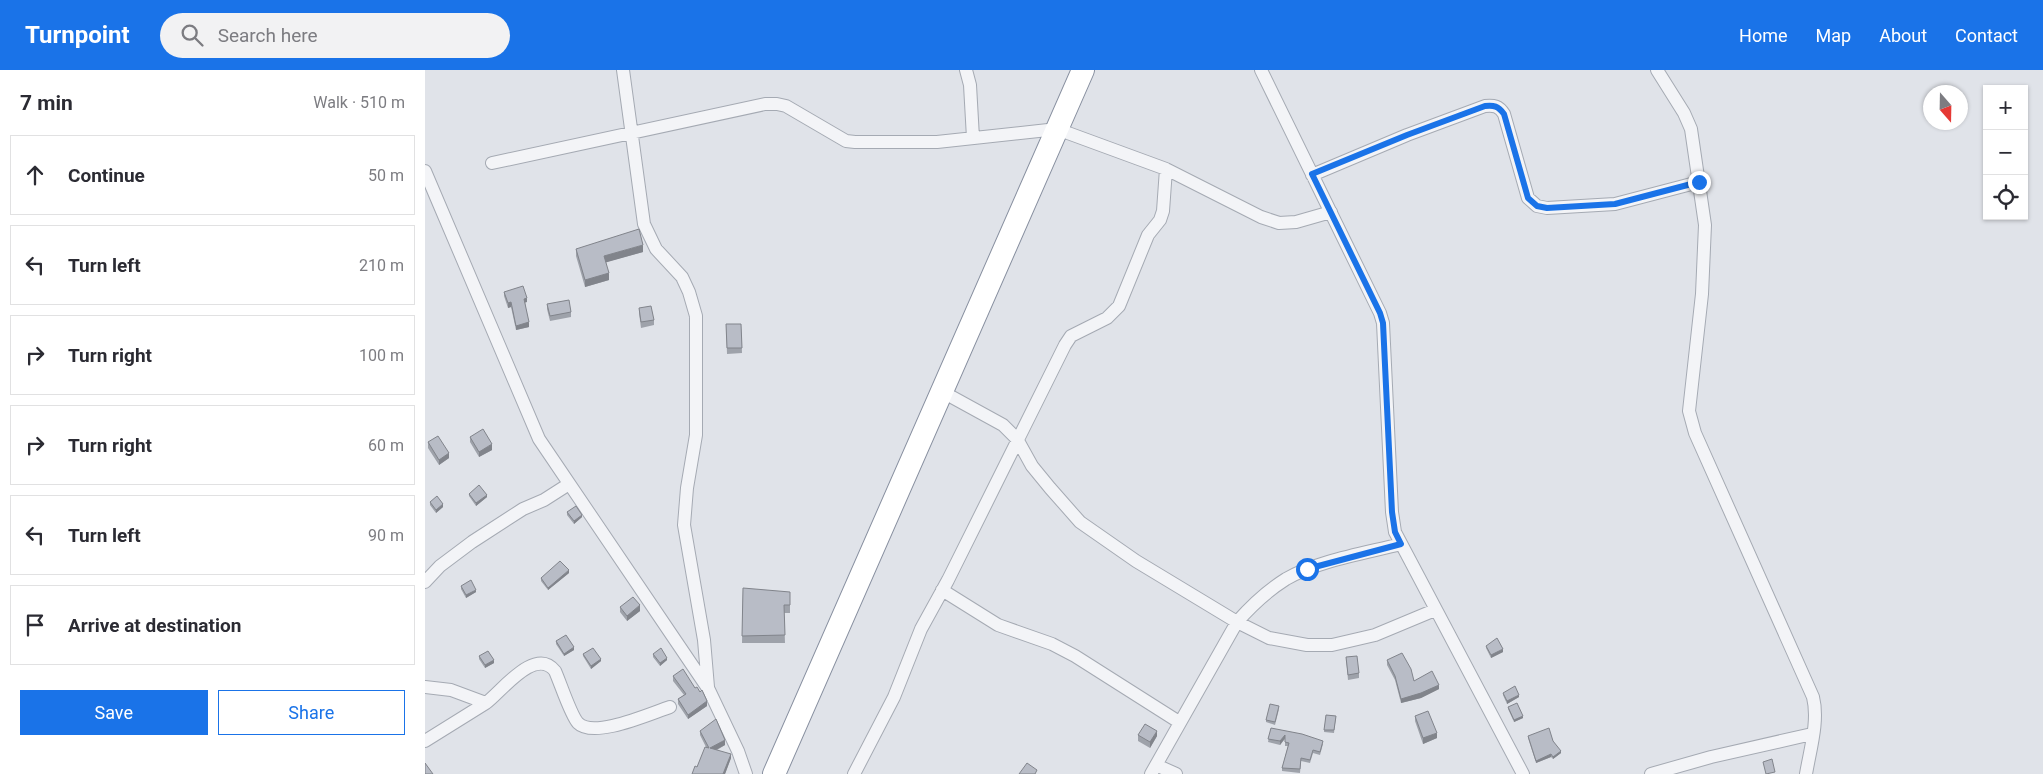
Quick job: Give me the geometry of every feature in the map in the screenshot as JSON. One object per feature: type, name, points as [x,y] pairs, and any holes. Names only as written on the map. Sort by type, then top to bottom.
[{"type":"highway","points":[[773,774],[860,581],[941,391],[1083,70]]},
{"type":"street","points":[[623,70],[644,224],[656,249],[682,277],[689,292],[696,316],[696,435],[687,488],[684,525],[704,640],[709,690]]},
{"type":"street","points":[[966,70],[970,85],[973,138]]},
{"type":"street","points":[[1261,70],[1383,323],[1392,512],[1395,532],[1523,774]]},
{"type":"street","points":[[1657,70],[1684,113],[1691,129],[1705,226],[1702,294],[1689,411],[1695,433],[1813,697],[1816,708],[1806,774]]},
{"type":"street","points":[[492,163],[765,104],[777,104],[786,106],[846,140],[855,142],[937,142],[1057,129],[1166,169],[1261,217],[1279,223],[1296,222],[1331,212]]},
{"type":"street","points":[[1312,174],[1407,135],[1485,106],[1493,105],[1499,107],[1504,114],[1528,198],[1537,206],[1547,208],[1615,204],[1699,182]]},
{"type":"street","points":[[854,774],[894,697],[921,629],[1071,336],[1107,318],[1119,306],[1148,235],[1160,220],[1163,211],[1166,169]]},
{"type":"street","points":[[425,171],[539,439],[709,690],[738,751],[746,774]]},
{"type":"street","points":[[941,391],[1003,425],[1017,439],[1044,481],[1080,522],[1136,561],[1237,622],[1269,638],[1307,645],[1332,645],[1375,635],[1435,610]]},
{"type":"street","points":[[425,582],[441,566],[472,542],[523,509],[544,500],[569,484]]},
{"type":"street","points":[[1176,774],[1153,770],[1237,622],[1269,590],[1307,569],[1401,544]]},
{"type":"street","points":[[942,590],[998,625],[1052,644],[1075,656],[1179,722]]},
{"type":"street","points":[[425,742],[486,703],[524,670],[543,662],[549,664],[555,671],[577,722],[587,728],[621,724],[670,706]]},
{"type":"street","points":[[425,687],[451,690],[486,703]]},
{"type":"street","points":[[1651,774],[1711,756],[1812,734]]},
{"type":"street","points":[[735,774],[738,751]]},
{"type":"building","points":[[639,229],[643,245],[604,256],[609,273],[585,280],[576,249]]},
{"type":"building","points":[[523,286],[527,298],[524,299],[529,322],[516,326],[511,302],[508,303],[504,292]]},
{"type":"building","points":[[569,300],[571,312],[550,316],[547,304]]},
{"type":"building","points":[[651,306],[654,320],[641,322],[639,308]]},
{"type":"building","points":[[726,324],[741,324],[742,348],[727,348]]},
{"type":"building","points":[[483,429],[492,444],[479,452],[470,437]]},
{"type":"building","points":[[438,436],[449,453],[439,460],[428,442]]},
{"type":"building","points":[[479,485],[487,495],[476,503],[469,494]]},
{"type":"building","points":[[437,496],[443,504],[436,510],[430,502]]},
{"type":"building","points":[[576,506],[582,515],[574,521],[567,512]]},
{"type":"building","points":[[560,561],[569,570],[548,588],[541,578]]},
{"type":"building","points":[[471,580],[476,590],[466,595],[461,586]]},
{"type":"building","points":[[743,588],[790,592],[790,605],[784,605],[785,635],[742,636]]},
{"type":"building","points":[[633,597],[640,605],[627,616],[620,607]]},
{"type":"building","points":[[566,635],[574,647],[564,654],[556,641]]},
{"type":"building","points":[[1497,638],[1503,649],[1491,655],[1486,646]]},
{"type":"building","points":[[593,648],[601,659],[591,666],[583,654]]},
{"type":"building","points":[[661,648],[667,658],[660,663],[653,654]]},
{"type":"building","points":[[488,651],[494,660],[485,665],[479,656]]},
{"type":"building","points":[[1402,653],[1411,669],[1414,681],[1432,671],[1439,685],[1401,699],[1395,676],[1387,660]]},
{"type":"building","points":[[1357,656],[1359,673],[1348,675],[1346,657]]},
{"type":"building","points":[[683,669],[695,688],[697,687],[700,692],[702,690],[707,701],[688,715],[678,699],[686,694],[673,676]]},
{"type":"building","points":[[1515,686],[1519,695],[1507,701],[1503,693]]},
{"type":"building","points":[[1517,703],[1523,716],[1514,720],[1508,707]]},
{"type":"building","points":[[1270,704],[1279,706],[1275,722],[1266,720]]},
{"type":"building","points":[[1428,711],[1437,733],[1423,738],[1415,716]]},
{"type":"building","points":[[1326,715],[1336,716],[1334,730],[1324,730]]},
{"type":"building","points":[[716,719],[725,740],[710,748],[731,754],[723,774],[692,774],[705,747],[709,748],[700,731]]},
{"type":"building","points":[[1145,724],[1157,731],[1150,742],[1138,735]]},
{"type":"building","points":[[1271,728],[1302,734],[1323,741],[1320,752],[1313,750],[1310,760],[1301,758],[1300,769],[1282,768],[1289,743],[1285,742],[1285,735],[1280,741],[1268,739]]},
{"type":"building","points":[[1549,728],[1553,741],[1561,751],[1553,757],[1551,754],[1536,761],[1528,736]]},
{"type":"building","points":[[1772,759],[1775,772],[1766,774],[1763,762]]},
{"type":"building","points":[[425,763],[433,774],[425,774]]},
{"type":"building","points":[[1027,763],[1037,770],[1035,774],[1019,774]]},
{"type":"route","points":[[1307,569],[1401,544],[1395,532],[1392,512],[1385,333],[1383,323],[1380,313],[1312,174],[1407,135],[1485,106],[1493,105],[1499,107],[1504,114],[1528,198],[1537,206],[1547,208],[1615,204],[1699,182]]}]
